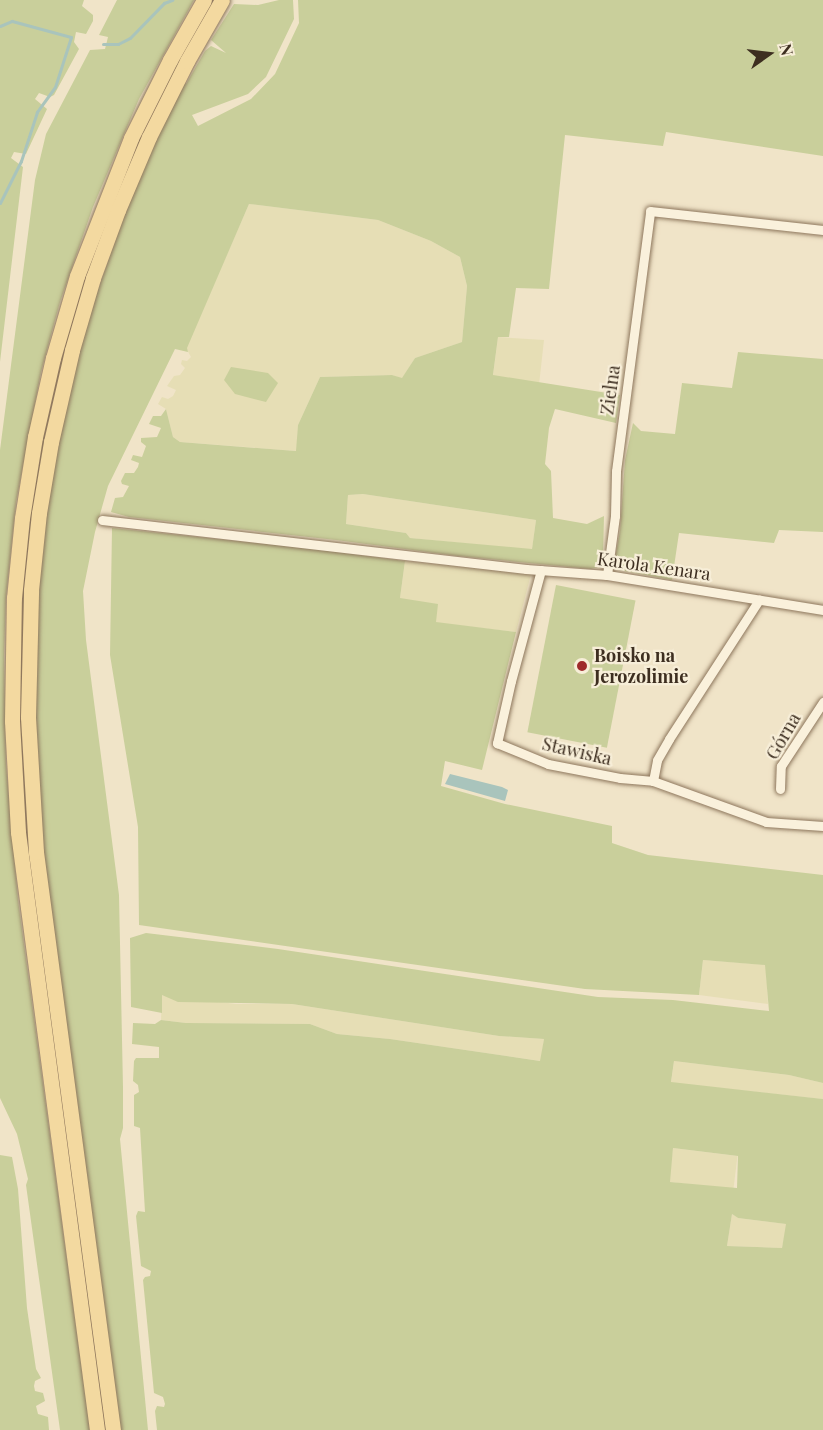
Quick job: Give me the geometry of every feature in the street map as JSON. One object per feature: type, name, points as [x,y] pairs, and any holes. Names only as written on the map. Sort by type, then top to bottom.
[{"type":"main road","points":[[97,1430],[20,853],[12,736],[13,619],[20,534],[32,454],[64,320],[88,243],[113,180],[147,104],[204,0]]},
{"type":"main road","points":[[113,1430],[36,852],[28,717],[30,599],[48,454],[64,378],[87,299],[134,170],[171,92],[222,0]]},
{"type":"street","name":"Zielna","points":[[607,575],[615,516],[616,471],[650,211],[823,230]]},
{"type":"street","name":"Karola Kenara","points":[[102,520],[541,570],[607,575],[823,610]]},
{"type":"street","name":"Stawiska","points":[[541,570],[497,743],[548,764],[620,778],[653,781],[766,822],[823,826]]},
{"type":"street","points":[[653,781],[657,760],[669,739],[759,600]]},
{"type":"street","name":"Górna","points":[[780,789],[781,766],[823,702]]},
{"type":"shaded area","points":[[249,204],[378,220],[431,241],[460,257],[467,286],[462,342],[415,358],[402,379],[392,375],[320,377],[298,425],[297,451],[180,442],[173,437],[166,409],[158,404],[162,397],[168,399],[176,390],[167,386],[174,376],[180,375],[185,368],[181,364],[182,360],[187,361],[191,357],[186,348]]},
{"type":"shaded area","points":[[498,337],[544,340],[539,385],[493,376]]},
{"type":"shaded area","points":[[363,494],[536,520],[532,550],[410,538],[406,533],[346,524],[348,495]]},
{"type":"shaded area","points":[[405,561],[531,574],[516,632],[436,623],[400,598]]},
{"type":"shaded area","points":[[703,960],[766,965],[768,1004],[699,995]]},
{"type":"shaded area","points":[[162,995],[236,1004],[292,1004],[499,1036],[544,1039],[541,1061],[390,1039],[337,1034],[310,1024],[186,1023],[161,1020]]},
{"type":"shaded area","points":[[674,1061],[789,1075],[823,1083],[823,1099],[671,1083]]},
{"type":"shaded area","points":[[673,1148],[738,1156],[733,1190],[669,1182]]},
{"type":"shaded area","points":[[732,1214],[738,1218],[787,1224],[782,1248],[727,1246]]},
{"type":"green space","points":[[0,0],[84,0],[82,6],[93,15],[93,21],[86,34],[76,32],[74,42],[79,49],[54,95],[50,97],[39,93],[35,99],[47,109],[26,154],[14,152],[11,158],[23,167],[0,362]]},
{"type":"green space","points":[[117,0],[194,0],[139,99],[93,207],[60,302],[41,372],[16,502],[6,597],[4,655],[6,765],[18,900],[90,1430],[60,1430],[26,1185],[28,1179],[17,1134],[0,1098],[0,450],[35,180],[46,134],[90,50],[105,49],[108,37],[99,35]]},
{"type":"green space","points":[[279,0],[293,0],[294,19],[266,77],[248,94],[192,115],[198,126],[251,99],[275,74],[299,23],[298,0],[823,0],[823,156],[666,132],[663,146],[565,135],[549,289],[516,288],[509,337],[498,337],[493,375],[620,395],[616,423],[555,409],[549,428],[545,464],[551,471],[553,518],[587,524],[604,516],[603,556],[598,567],[591,569],[458,556],[129,517],[111,512],[115,498],[123,497],[129,486],[122,484],[121,481],[125,473],[134,473],[138,467],[139,463],[131,460],[133,455],[142,457],[146,446],[141,442],[141,438],[157,437],[161,428],[149,424],[153,416],[161,416],[166,409],[173,437],[180,442],[296,451],[298,425],[320,377],[392,375],[402,378],[415,358],[462,342],[467,286],[460,257],[431,241],[378,220],[249,204],[187,348],[188,352],[175,349],[108,486],[95,532],[83,591],[86,640],[119,895],[123,1087],[123,1128],[120,1139],[148,1430],[120,1430],[45,865],[36,746],[35,645],[42,544],[61,425],[90,313],[123,218],[156,139],[184,81],[186,84],[205,51],[211,46],[226,53],[211,40],[234,4],[258,5]],"holes":[[[363,494],[536,520],[532,549],[410,538],[406,533],[346,524],[348,495]]]},
{"type":"green space","points":[[738,352],[823,359],[823,532],[779,530],[774,543],[679,533],[672,580],[619,570],[614,563],[620,531],[625,460],[633,423],[641,431],[675,434],[682,383],[732,388]]},
{"type":"green space","points":[[231,367],[268,373],[278,383],[266,402],[235,394],[224,380]]},
{"type":"green space","points":[[112,528],[405,561],[400,598],[438,604],[436,622],[516,632],[482,770],[445,761],[441,786],[505,804],[612,826],[612,843],[648,855],[823,875],[823,1083],[789,1075],[674,1061],[671,1082],[823,1099],[823,1430],[157,1430],[155,1411],[157,1406],[164,1407],[165,1404],[163,1397],[154,1393],[143,1280],[150,1276],[151,1271],[141,1266],[136,1216],[138,1211],[145,1212],[140,1128],[134,1126],[134,1095],[139,1092],[138,1085],[133,1081],[136,1058],[159,1058],[159,1047],[132,1044],[133,1023],[155,1024],[161,1020],[186,1023],[310,1024],[337,1034],[390,1039],[540,1061],[544,1039],[499,1036],[292,1004],[178,1002],[162,995],[162,1013],[131,1007],[130,938],[146,933],[278,949],[598,997],[673,1000],[769,1011],[765,965],[703,960],[699,995],[585,989],[139,925],[138,827],[110,655]],"holes":[[[673,1148],[738,1156],[737,1188],[670,1182]],[[732,1214],[738,1218],[786,1224],[782,1248],[727,1246]]]},
{"type":"green space","name":"Boisko na Jerozolimie","points":[[556,585],[636,600],[607,748],[527,732]]},
{"type":"green space","points":[[0,1155],[12,1157],[18,1189],[27,1308],[36,1369],[41,1378],[35,1381],[34,1386],[35,1391],[43,1393],[45,1401],[36,1406],[38,1414],[48,1417],[49,1430],[0,1430]]},
{"type":"water","points":[[450,774],[502,787],[508,790],[505,801],[445,784]]},
{"type":"waterway","points":[[103,44],[118,44],[130,38],[164,3],[172,0]]},
{"type":"waterway","points":[[0,26],[12,21],[71,37],[55,87],[37,112],[21,161],[0,203]]},
{"type":"place","name":"Boisko na Jerozolimie","points":[[582,666]]}]
